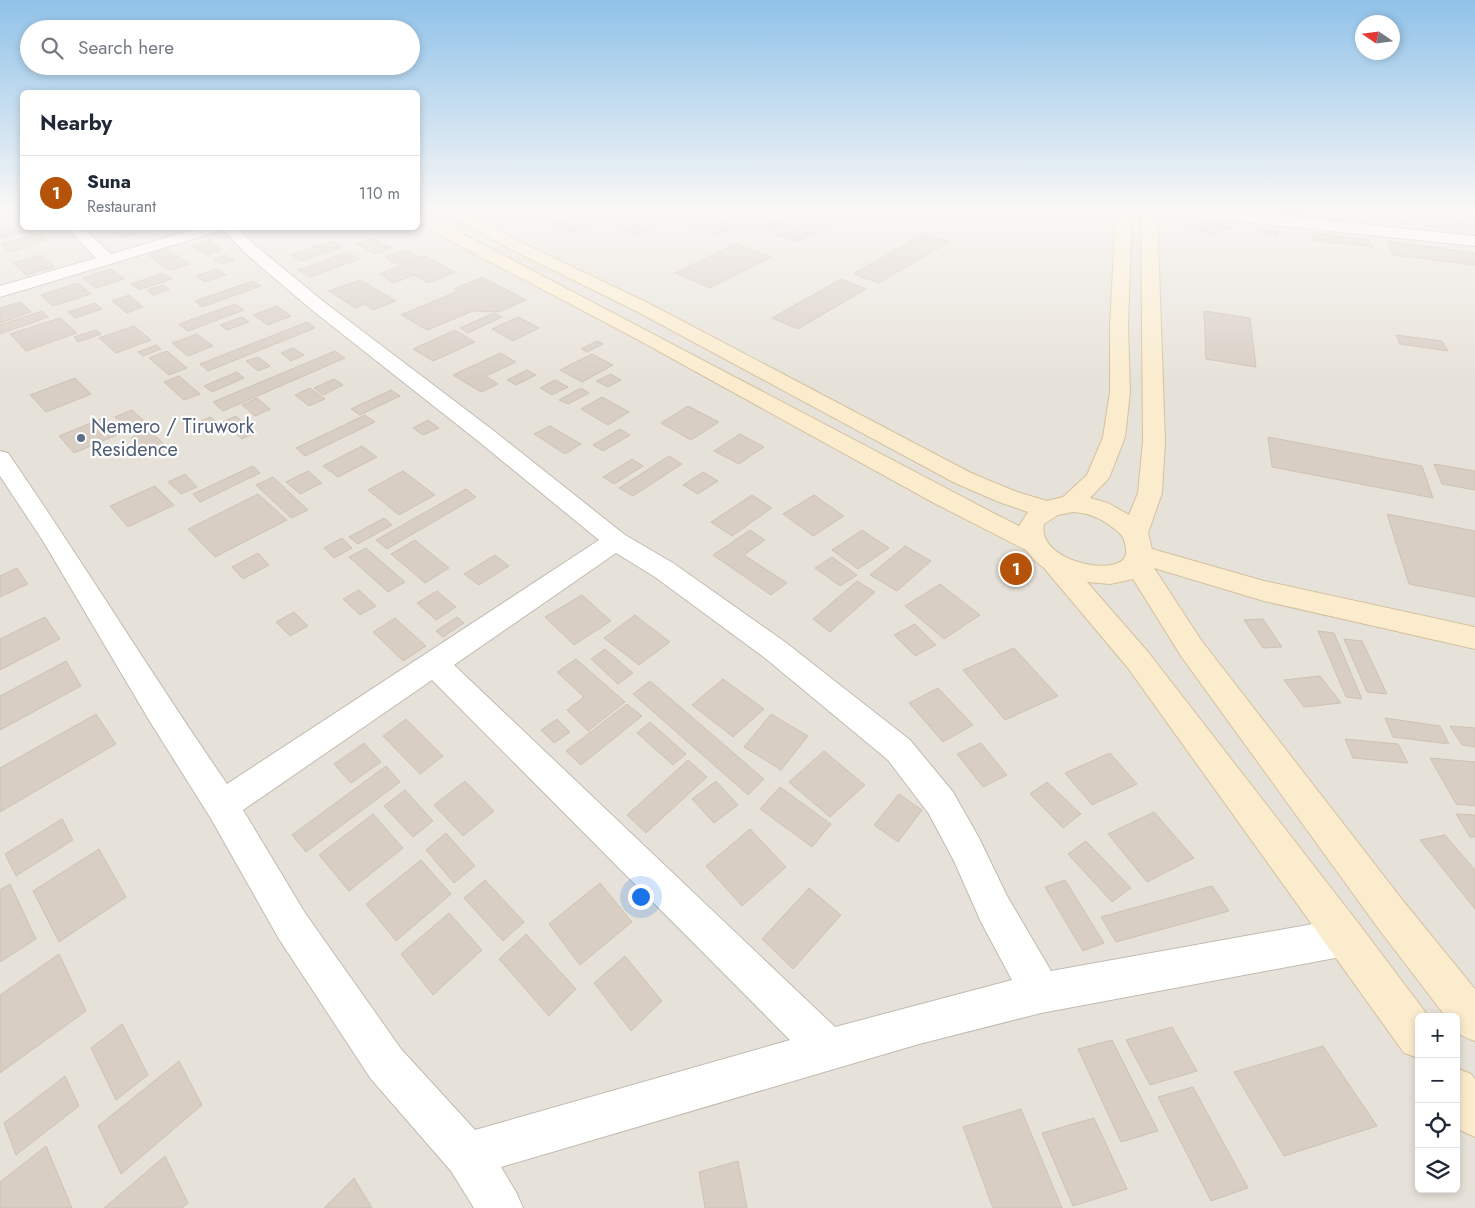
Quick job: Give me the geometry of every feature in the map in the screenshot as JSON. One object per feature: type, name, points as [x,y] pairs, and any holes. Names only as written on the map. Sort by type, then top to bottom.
[{"type":"main road","points":[[512,267],[650,339],[947,500],[1044,553],[1069,570],[1101,576],[1128,570],[1137,550],[1150,493],[1154,441],[1150,267]]},
{"type":"main road","points":[[560,267],[642,307],[963,478],[1008,497],[1045,509]]},
{"type":"main road","points":[[1070,504],[1097,478],[1114,437],[1120,392],[1119,326],[1122,267]]},
{"type":"main road","points":[[1415,1032],[1346,937],[1138,660],[1044,553],[1031,534],[1032,524],[1036,516],[1045,509],[1070,504],[1085,505],[1114,515],[1126,524],[1137,550],[1191,648],[1390,914],[1475,1021]]},
{"type":"main road","points":[[1137,550],[1186,570],[1475,638]]},
{"type":"main road","points":[[1460,1095],[1475,1115]]},
{"type":"street","points":[[0,292],[83,267]]},
{"type":"street","points":[[272,267],[616,541],[664,570],[774,650],[899,750],[941,803],[967,850],[994,909],[1041,993]]},
{"type":"street","points":[[0,458],[53,537],[160,711],[222,806],[292,926],[386,1064],[467,1155],[500,1208]]},
{"type":"street","points":[[222,806],[616,541]]},
{"type":"street","points":[[434,664],[829,1050]]},
{"type":"street","points":[[467,1155],[919,1024],[1041,993],[1346,937]]},
{"type":"shaded area","points":[[0,267],[1475,267],[1475,1208],[0,1208]]},
{"type":"building","points":[[18,267],[53,267],[26,275]]},
{"type":"building","points":[[165,267],[178,267],[169,270]]},
{"type":"building","points":[[305,267],[336,267],[310,277],[298,270]]},
{"type":"building","points":[[396,267],[446,267],[455,272],[428,283],[414,275],[394,283],[379,274]]},
{"type":"building","points":[[687,267],[751,267],[710,288],[675,273]]},
{"type":"building","points":[[864,267],[906,267],[879,283],[853,274]]},
{"type":"building","points":[[111,269],[124,279],[96,288],[83,278]]},
{"type":"building","points":[[217,269],[226,275],[205,282],[196,276]]},
{"type":"building","points":[[163,273],[172,279],[139,290],[131,284]]},
{"type":"building","points":[[482,277],[526,300],[499,312],[473,311],[427,330],[401,315],[458,291],[454,289]]},
{"type":"building","points":[[841,279],[866,289],[798,329],[772,318]]},
{"type":"building","points":[[360,280],[396,301],[373,310],[364,304],[355,308],[329,291]]},
{"type":"building","points":[[253,281],[261,286],[202,307],[195,301]]},
{"type":"building","points":[[78,283],[91,294],[53,306],[41,295]]},
{"type":"building","points":[[163,285],[169,289],[153,295],[147,290]]},
{"type":"building","points":[[129,295],[143,307],[127,313],[112,301]]},
{"type":"building","points":[[21,302],[31,312],[0,323],[0,308]]},
{"type":"building","points":[[95,303],[102,309],[75,318],[68,312]]},
{"type":"building","points":[[235,304],[244,310],[188,331],[179,324]]},
{"type":"building","points":[[277,306],[291,316],[268,325],[253,315]]},
{"type":"building","points":[[42,311],[48,317],[0,334],[0,325]]},
{"type":"building","points":[[1204,311],[1250,318],[1256,367],[1206,359]]},
{"type":"building","points":[[494,313],[502,317],[468,333],[460,328]]},
{"type":"building","points":[[242,317],[249,322],[227,330],[220,325]]},
{"type":"building","points":[[518,317],[539,328],[513,341],[492,329]]},
{"type":"building","points":[[60,318],[77,333],[26,351],[10,334]]},
{"type":"building","points":[[307,322],[315,328],[208,371],[200,364]]},
{"type":"building","points":[[134,326],[151,340],[116,353],[99,338]]},
{"type":"building","points":[[96,330],[101,334],[78,342],[74,337]]},
{"type":"building","points":[[455,330],[475,342],[433,361],[413,349]]},
{"type":"building","points":[[197,334],[213,346],[188,356],[172,343]]},
{"type":"building","points":[[1396,335],[1442,341],[1448,351],[1400,344]]},
{"type":"building","points":[[597,341],[603,344],[587,352],[581,349]]},
{"type":"building","points":[[156,345],[161,349],[143,356],[138,352]]},
{"type":"building","points":[[293,348],[304,355],[291,361],[281,353]]},
{"type":"building","points":[[167,351],[187,368],[169,375],[149,358]]},
{"type":"building","points":[[335,351],[345,358],[223,411],[213,402]]},
{"type":"building","points":[[500,353],[516,362],[486,376],[498,384],[481,392],[453,375]]},
{"type":"building","points":[[592,354],[613,365],[582,382],[560,370]]},
{"type":"building","points":[[258,357],[270,366],[258,371],[246,361]]},
{"type":"building","points":[[527,370],[536,375],[516,385],[507,380]]},
{"type":"building","points":[[237,372],[244,378],[212,392],[204,386]]},
{"type":"building","points":[[611,374],[621,380],[608,387],[596,381]]},
{"type":"building","points":[[179,376],[200,394],[184,400],[164,382]]},
{"type":"building","points":[[75,378],[91,394],[46,412],[30,395]]},
{"type":"building","points":[[334,379],[343,385],[323,395],[314,388]]},
{"type":"building","points":[[555,380],[568,387],[552,395],[540,388]]},
{"type":"building","points":[[310,388],[325,399],[309,406],[295,395]]},
{"type":"building","points":[[581,388],[589,393],[568,404],[559,400]]},
{"type":"building","points":[[391,390],[400,396],[360,415],[351,409]]},
{"type":"building","points":[[602,397],[629,412],[608,425],[581,409]]},
{"type":"building","points":[[257,398],[270,409],[255,416],[242,405]]},
{"type":"building","points":[[688,406],[719,422],[691,440],[661,423]]},
{"type":"building","points":[[132,410],[145,422],[127,429],[115,417]]},
{"type":"building","points":[[365,415],[375,422],[305,456],[296,448]]},
{"type":"building","points":[[236,416],[255,433],[242,439],[222,422]]},
{"type":"building","points":[[210,417],[217,422],[203,428],[196,423]]},
{"type":"building","points":[[101,419],[117,435],[74,453],[59,436]]},
{"type":"building","points":[[428,420],[439,428],[423,435],[413,428]]},
{"type":"building","points":[[550,426],[581,444],[565,454],[534,434]]},
{"type":"building","points":[[620,429],[630,435],[603,451],[593,445]]},
{"type":"building","points":[[149,430],[170,450],[151,458],[131,438]]},
{"type":"building","points":[[740,434],[764,447],[739,464],[714,451]]},
{"type":"building","points":[[1268,437],[1422,466],[1433,498],[1272,467]]},
{"type":"building","points":[[362,446],[377,457],[338,477],[323,466]]},
{"type":"building","points":[[669,456],[682,464],[633,496],[619,488]]},
{"type":"building","points":[[632,459],[643,466],[614,484],[603,477]]},
{"type":"building","points":[[1434,464],[1475,471],[1475,490],[1442,484]]},
{"type":"building","points":[[253,466],[260,473],[200,502],[193,494]]},
{"type":"building","points":[[308,471],[322,483],[300,494],[286,482]]},
{"type":"building","points":[[403,471],[435,495],[399,515],[368,490]]},
{"type":"building","points":[[703,472],[718,481],[698,494],[683,485]]},
{"type":"building","points":[[185,474],[197,487],[181,494],[168,482]]},
{"type":"building","points":[[273,477],[308,510],[291,518],[256,485]]},
{"type":"building","points":[[155,486],[174,505],[128,527],[110,506]]},
{"type":"building","points":[[466,489],[476,497],[387,549],[376,540]]},
{"type":"building","points":[[258,494],[287,520],[215,557],[188,529]]},
{"type":"building","points":[[752,495],[772,508],[732,536],[711,522]]},
{"type":"building","points":[[814,495],[844,516],[813,536],[783,514]]},
{"type":"building","points":[[1387,514],[1475,531],[1475,597],[1409,584]]},
{"type":"building","points":[[384,518],[392,525],[358,544],[349,537]]},
{"type":"building","points":[[750,530],[765,540],[744,555],[787,583],[771,595],[713,555]]},
{"type":"building","points":[[862,530],[889,548],[858,569],[832,550]]},
{"type":"building","points":[[342,538],[352,548],[334,558],[324,548]]},
{"type":"building","points":[[415,540],[449,568],[425,583],[391,554]]},
{"type":"building","points":[[905,546],[931,561],[897,591],[870,575]]},
{"type":"building","points":[[366,548],[405,582],[388,592],[349,557]]},
{"type":"building","points":[[258,553],[269,565],[243,579],[232,567]]},
{"type":"building","points":[[495,555],[509,566],[479,585],[464,574]]},
{"type":"building","points":[[832,557],[857,575],[840,586],[815,568]]},
{"type":"building","points":[[17,568],[28,584],[0,597],[0,576]]},
{"type":"building","points":[[857,581],[875,592],[830,632],[813,619]]},
{"type":"building","points":[[940,584],[980,615],[944,639],[905,606]]},
{"type":"building","points":[[359,590],[376,606],[360,615],[343,599]]},
{"type":"building","points":[[437,591],[456,607],[436,620],[417,603]]},
{"type":"building","points":[[582,595],[611,621],[574,645],[545,617]]},
{"type":"building","points":[[294,612],[308,626],[290,636],[276,622]]},
{"type":"building","points":[[635,615],[670,642],[639,665],[604,638]]},
{"type":"building","points":[[45,617],[60,639],[0,670],[0,639]]},
{"type":"building","points":[[457,617],[464,623],[443,637],[436,631]]},
{"type":"building","points":[[395,618],[426,646],[403,661],[373,632]]},
{"type":"building","points":[[1263,619],[1282,647],[1263,648],[1244,620]]},
{"type":"building","points":[[915,624],[936,645],[915,656],[894,635]]},
{"type":"building","points":[[1318,631],[1334,633],[1362,699],[1346,697]]},
{"type":"building","points":[[1344,639],[1362,641],[1387,694],[1367,692]]},
{"type":"building","points":[[1014,648],[1058,696],[1005,720],[963,670]]},
{"type":"building","points":[[605,649],[633,673],[618,684],[591,659]]},
{"type":"building","points":[[576,659],[625,702],[588,731],[567,710],[584,697],[557,672]]},
{"type":"building","points":[[66,661],[81,686],[0,730],[0,696]]},
{"type":"building","points":[[1320,676],[1341,703],[1304,707],[1284,680]]},
{"type":"building","points":[[723,679],[764,709],[733,737],[692,705]]},
{"type":"building","points":[[650,681],[764,779],[748,795],[633,694]]},
{"type":"building","points":[[938,688],[973,725],[943,742],[909,703]]},
{"type":"building","points":[[627,704],[642,716],[581,765],[566,751]]},
{"type":"building","points":[[96,714],[116,744],[0,812],[0,768]]},
{"type":"building","points":[[771,714],[808,736],[781,770],[744,747]]},
{"type":"building","points":[[1385,718],[1440,726],[1449,744],[1393,737]]},
{"type":"building","points":[[406,719],[443,756],[420,774],[383,736]]},
{"type":"building","points":[[557,719],[570,732],[554,743],[541,730]]},
{"type":"building","points":[[650,722],[686,754],[673,765],[637,733]]},
{"type":"building","points":[[1450,726],[1475,728],[1475,747],[1462,745]]},
{"type":"building","points":[[1345,739],[1398,744],[1408,763],[1353,758]]},
{"type":"building","points":[[364,743],[381,762],[351,783],[334,764]]},
{"type":"building","points":[[981,743],[1007,775],[983,787],[957,754]]},
{"type":"building","points":[[824,751],[865,785],[830,817],[789,782]]},
{"type":"building","points":[[1110,753],[1137,784],[1092,805],[1065,773]]},
{"type":"building","points":[[1430,758],[1475,762],[1475,806],[1456,804]]},
{"type":"building","points":[[688,760],[707,777],[646,833],[627,815]]},
{"type":"building","points":[[386,766],[400,782],[306,852],[292,835]]},
{"type":"building","points":[[465,781],[494,811],[463,836],[434,805]]},
{"type":"building","points":[[716,781],[738,805],[714,823],[692,799]]},
{"type":"building","points":[[1047,782],[1081,814],[1063,828],[1030,794]]},
{"type":"building","points":[[780,787],[831,824],[812,847],[760,809]]},
{"type":"building","points":[[405,790],[433,821],[413,837],[384,806]]},
{"type":"building","points":[[899,794],[922,810],[898,842],[874,825]]},
{"type":"building","points":[[1154,812],[1194,858],[1147,882],[1108,834]]},
{"type":"building","points":[[373,814],[403,848],[349,891],[319,855]]},
{"type":"building","points":[[1456,814],[1475,815],[1475,837],[1470,837]]},
{"type":"building","points":[[62,819],[73,840],[16,876],[5,854]]},
{"type":"building","points":[[750,829],[786,867],[742,906],[706,866]]},
{"type":"building","points":[[446,833],[475,866],[454,883],[426,850]]},
{"type":"building","points":[[1445,835],[1475,870],[1475,909],[1420,840]]},
{"type":"building","points":[[1086,841],[1131,888],[1112,902],[1068,854]]},
{"type":"building","points":[[99,849],[126,897],[59,942],[33,891]]},
{"type":"building","points":[[421,860],[451,894],[396,941],[366,904]]},
{"type":"building","points":[[485,880],[524,922],[503,941],[464,898]]},
{"type":"building","points":[[1065,880],[1104,943],[1083,951],[1045,887]]},
{"type":"building","points":[[600,883],[632,922],[580,965],[549,924]]},
{"type":"building","points":[[10,884],[36,939],[0,962],[0,890]]},
{"type":"building","points":[[1212,886],[1229,911],[1116,942],[1101,917]]},
{"type":"building","points":[[809,888],[841,915],[793,969],[762,939]]},
{"type":"building","points":[[449,913],[482,950],[433,995],[401,954]]},
{"type":"building","points":[[526,934],[576,989],[549,1016],[499,959]]},
{"type":"building","points":[[59,954],[86,1011],[0,1073],[0,995]]},
{"type":"building","points":[[625,956],[662,1001],[631,1031],[594,983]]},
{"type":"building","points":[[122,1024],[148,1075],[116,1100],[91,1048]]},
{"type":"building","points":[[1172,1027],[1197,1071],[1150,1085],[1126,1040]]},
{"type":"building","points":[[1112,1040],[1158,1131],[1121,1142],[1078,1049]]},
{"type":"building","points":[[1323,1046],[1377,1126],[1284,1156],[1234,1072]]},
{"type":"building","points":[[179,1061],[202,1105],[121,1174],[98,1126]]},
{"type":"building","points":[[65,1076],[79,1106],[16,1155],[4,1123]]},
{"type":"building","points":[[1193,1087],[1248,1188],[1211,1201],[1158,1097]]},
{"type":"building","points":[[1021,1109],[1062,1208],[993,1208],[963,1127]]},
{"type":"building","points":[[1094,1118],[1127,1189],[1073,1206],[1042,1133]]},
{"type":"building","points":[[46,1146],[72,1208],[0,1208],[0,1182]]},
{"type":"building","points":[[165,1156],[188,1203],[182,1208],[104,1208]]},
{"type":"building","points":[[738,1161],[747,1208],[705,1208],[699,1172]]},
{"type":"building","points":[[354,1178],[372,1208],[324,1208]]},
{"type":"place","name":"Nemero / Tiruwork Residence","points":[[81,438]]},
{"type":"place","name":"Suna","points":[[1016,569]]}]
